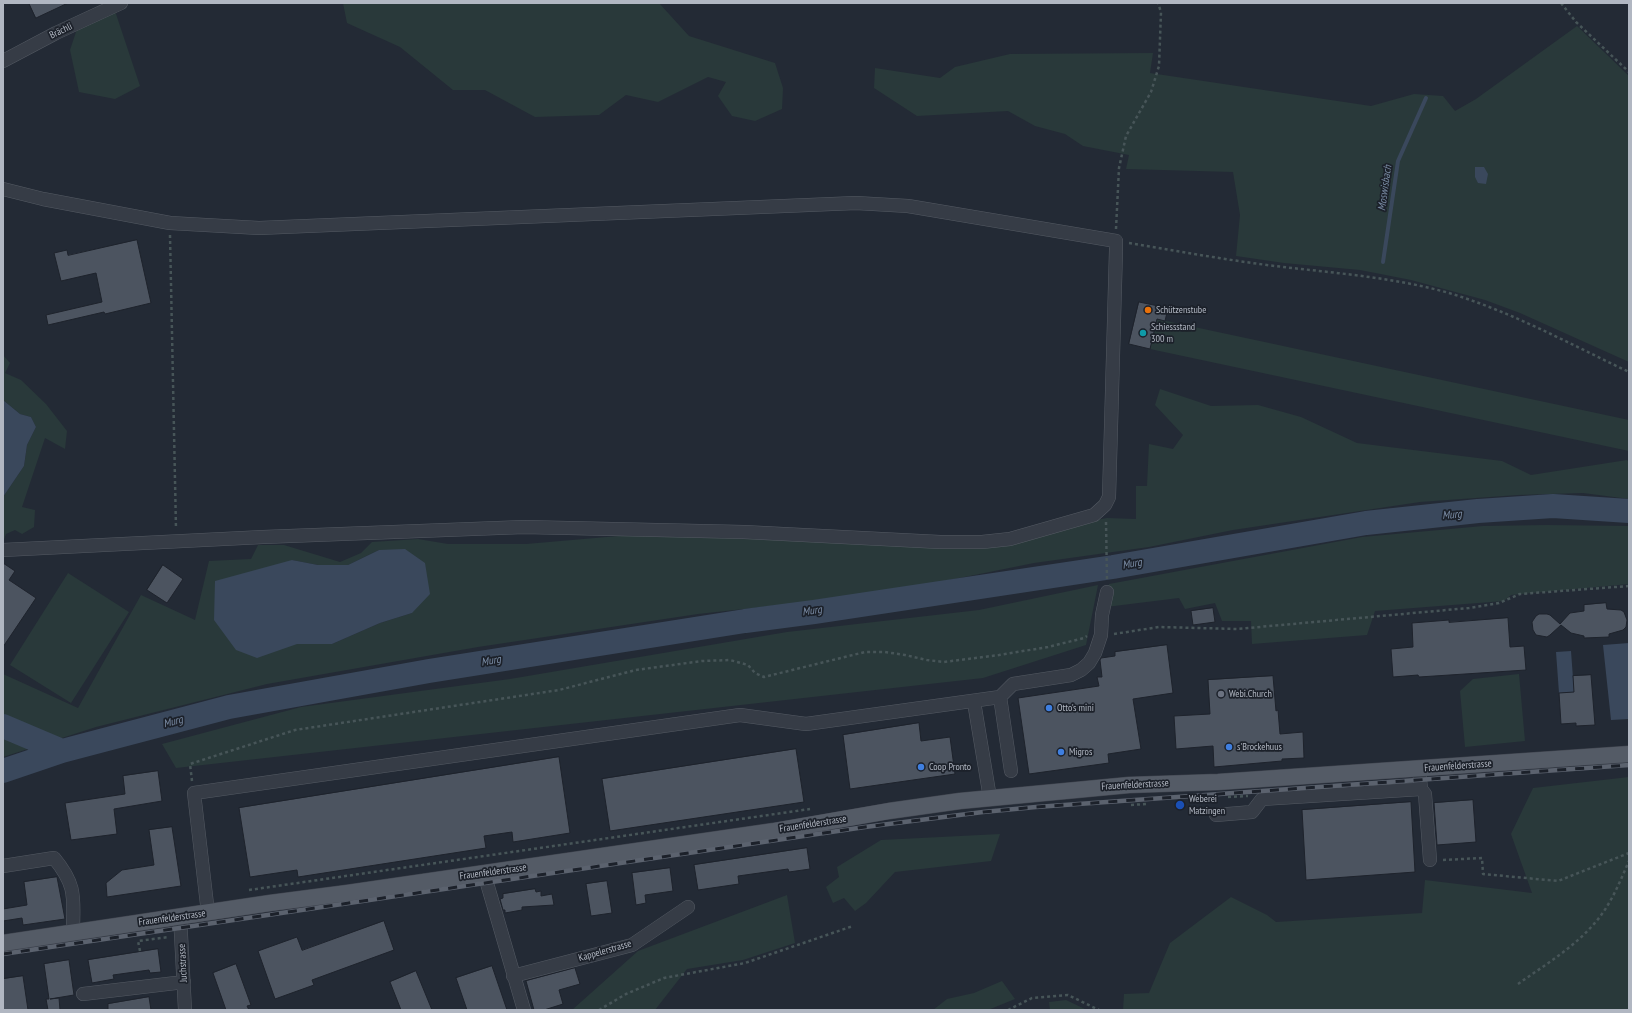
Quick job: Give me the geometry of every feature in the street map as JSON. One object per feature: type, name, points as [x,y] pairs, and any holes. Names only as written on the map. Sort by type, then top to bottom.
[{"type":"main road","name":"Frauenfelderstrasse","points":[[3,943],[818,824],[889,811],[990,798],[1129,784],[1218,782],[1629,754]]},
{"type":"street","name":"Brächli","points":[[3,61],[56,33],[121,3]]},
{"type":"street","points":[[3,189],[170,223],[259,228],[856,203],[908,206],[1116,240],[1113,483],[1109,497],[1105,506],[1094,514],[1010,539],[982,542],[940,542],[744,532],[524,527],[278,536],[3,550]]},
{"type":"street","points":[[208,913],[194,793],[740,715],[806,724],[974,702],[1000,697],[1013,684],[1071,675],[1081,670],[1095,653],[1095,635],[1102,615],[1107,592]]},
{"type":"street","points":[[1000,697],[1011,772]]},
{"type":"street","points":[[974,702],[990,798]]},
{"type":"street","points":[[1419,769],[1421,789],[1425,794],[1430,860]]},
{"type":"street","points":[[1216,815],[1252,812],[1262,799],[1421,789]]},
{"type":"street","points":[[3,866],[54,858],[66,872],[74,893],[73,933]]},
{"type":"street","points":[[484,873],[524,1010]]},
{"type":"street","name":"Kappelerstrasse","points":[[513,976],[632,945],[688,907]]},
{"type":"street","name":"Juchstrasse","points":[[180,916],[185,1010]]},
{"type":"street","points":[[83,994],[184,982]]},
{"type":"path","points":[[1158,3],[1161,12],[1159,66],[1151,92],[1126,136],[1119,168],[1116,240],[1224,259],[1400,282],[1448,293],[1484,304],[1529,323],[1629,372]]},
{"type":"path","points":[[1561,3],[1576,22],[1629,72]]},
{"type":"path","points":[[170,223],[176,542]]},
{"type":"path","points":[[1105,506],[1107,592]]},
{"type":"path","points":[[194,793],[190,764],[295,730],[559,690],[636,670],[702,661],[730,660],[748,665],[755,673],[764,677],[864,652],[885,652],[944,662],[1048,647],[1095,635],[1159,627],[1237,629],[1469,608],[1499,602],[1520,594],[1629,586]]},
{"type":"path","points":[[1131,805],[1146,804]]},
{"type":"path","points":[[245,891],[813,808]]},
{"type":"path","points":[[1430,860],[1482,858],[1483,874],[1558,880],[1629,853]]},
{"type":"path","points":[[1518,984],[1566,950],[1589,930],[1606,908],[1629,861]]},
{"type":"path","points":[[599,1010],[626,994],[664,978],[745,963],[853,926]]},
{"type":"path","points":[[140,951],[138,941],[181,935]]},
{"type":"path","points":[[1008,1010],[1032,998],[1068,995],[1099,1010]]},
{"type":"shaded area","points":[[343,3],[659,3],[689,36],[775,63],[783,88],[782,109],[755,121],[732,116],[718,96],[726,82],[708,77],[658,102],[626,95],[599,115],[535,117],[485,90],[453,90],[400,47],[347,23]]},
{"type":"shaded area","points":[[115,11],[140,86],[115,99],[79,92],[70,50],[77,29]]},
{"type":"shaded area","points":[[1577,26],[1629,76],[1629,362],[1520,313],[1485,300],[1411,280],[1360,270],[1284,263],[1236,256],[1240,215],[1233,172],[1126,169],[1129,155],[1083,146],[1065,134],[1035,126],[1008,111],[917,116],[874,88],[875,68],[940,78],[955,67],[1010,54],[1153,53],[1150,73],[1371,106],[1414,94],[1443,96],[1455,111],[1476,99]]},
{"type":"shaded area","points":[[1157,319],[1629,420],[1629,451],[1150,349]]},
{"type":"shaded area","points":[[3,355],[10,363],[5,373],[21,380],[46,404],[67,431],[65,449],[45,438],[22,507],[35,510],[34,527],[22,534],[15,530],[6,534],[3,542],[3,497],[24,466],[27,445],[36,427],[31,417],[20,414],[3,400]]},
{"type":"shaded area","points":[[1160,389],[1211,406],[1258,405],[1301,417],[1357,443],[1502,461],[1531,475],[1627,460],[1629,462],[1629,499],[1583,493],[1518,495],[1420,502],[1233,530],[1149,547],[1034,563],[935,583],[790,604],[698,614],[478,647],[267,684],[96,727],[3,757],[3,674],[78,708],[141,595],[195,620],[209,561],[251,559],[258,545],[284,545],[340,562],[361,553],[372,542],[418,539],[448,544],[526,544],[664,532],[944,547],[1107,518],[1136,519],[1136,486],[1147,486],[1149,444],[1173,449],[1183,435],[1155,405]],"holes":[[[379,550],[412,613],[380,623],[332,644],[297,644],[292,560],[318,565],[348,565]]]},
{"type":"shaded area","points":[[1483,526],[1629,526],[1629,584],[1511,595],[1504,601],[1375,611],[1367,635],[1252,644],[1251,621],[1222,621],[1215,603],[1185,609],[1179,598],[1106,607],[1109,584],[1362,537]]},
{"type":"shaded area","points":[[68,573],[129,612],[71,703],[10,665]]},
{"type":"shaded area","points":[[1098,585],[1086,645],[983,678],[176,768],[162,744],[301,707],[510,679],[787,632],[979,610]]},
{"type":"shaded area","points":[[1519,674],[1525,741],[1465,747],[1460,691],[1473,679]]},
{"type":"shaded area","points":[[1629,777],[1629,1010],[1123,1010],[1124,994],[1149,993],[1170,943],[1231,897],[1267,915],[1276,922],[1422,913],[1425,880],[1532,893],[1511,834],[1533,788]]},
{"type":"shaded area","points":[[1000,834],[991,861],[895,872],[866,903],[855,911],[844,898],[833,903],[826,887],[839,877],[837,867],[881,840]]},
{"type":"shaded area","points":[[787,895],[795,943],[743,960],[687,969],[655,1010],[572,1010],[638,951]]},
{"type":"shaded area","points":[[1002,981],[1015,999],[988,1010],[933,1010],[947,999],[974,993]]},
{"type":"shaded area","points":[[1066,1000],[1087,1010],[1050,1010],[1049,1002]]},
{"type":"water","points":[[1475,167],[1484,167],[1488,174],[1486,184],[1478,183],[1475,177]]},
{"type":"water","points":[[3,400],[20,414],[31,417],[36,427],[27,445],[24,466],[3,497]]},
{"type":"water","points":[[405,549],[425,563],[430,594],[412,613],[380,623],[332,644],[297,644],[257,658],[236,650],[214,620],[215,581],[292,560],[318,565],[348,565],[379,550]]},
{"type":"water","points":[[1629,643],[1629,719],[1611,720],[1603,645]]},
{"type":"water","points":[[1571,651],[1574,692],[1559,693],[1556,652]]},
{"type":"building","points":[[29,3],[68,3],[36,18]]},
{"type":"building","points":[[137,240],[151,303],[48,325],[46,315],[102,302],[96,273],[61,281],[54,253],[67,250],[68,255]]},
{"type":"building","name":"Schiessstand 300 m","points":[[1139,302],[1168,308],[1165,321],[1157,319],[1150,349],[1129,344]]},
{"type":"building","points":[[3,563],[15,571],[9,580],[36,598],[3,647]]},
{"type":"building","points":[[163,565],[183,579],[167,603],[147,590]]},
{"type":"building","points":[[1606,603],[1607,609],[1621,610],[1624,612],[1627,620],[1626,627],[1623,630],[1609,634],[1609,637],[1584,638],[1584,636],[1571,633],[1561,625],[1547,637],[1536,635],[1533,630],[1532,622],[1539,614],[1550,615],[1560,624],[1570,613],[1584,611],[1584,605]]},
{"type":"building","points":[[1213,608],[1215,622],[1193,625],[1191,611]]},
{"type":"building","points":[[1508,618],[1510,647],[1524,646],[1526,670],[1419,677],[1418,675],[1393,677],[1391,649],[1413,647],[1412,623]]},
{"type":"building","points":[[1167,645],[1173,693],[1133,699],[1141,749],[1108,754],[1109,763],[1029,774],[1018,698],[1099,686],[1097,677],[1102,677],[1101,658],[1115,656],[1115,652]]},
{"type":"building","points":[[1591,675],[1595,725],[1576,726],[1576,723],[1561,724],[1559,693],[1574,692],[1573,676]]},
{"type":"building","points":[[1273,676],[1276,711],[1278,710],[1280,734],[1303,732],[1304,758],[1214,767],[1213,746],[1176,749],[1174,716],[1210,714],[1208,680]]},
{"type":"building","points":[[919,723],[921,741],[950,737],[955,774],[850,789],[843,735]]},
{"type":"building","points":[[796,749],[804,802],[610,831],[602,779]]},
{"type":"building","points":[[559,757],[570,833],[513,842],[512,832],[484,836],[486,848],[298,877],[297,870],[250,877],[239,808]]},
{"type":"building","points":[[158,771],[162,801],[114,809],[117,834],[71,840],[65,803],[125,794],[123,776]]},
{"type":"building","points":[[1473,800],[1476,842],[1437,845],[1434,803]]},
{"type":"building","points":[[1411,802],[1415,872],[1306,880],[1302,810]]},
{"type":"building","points":[[172,827],[181,886],[107,897],[106,883],[122,870],[154,865],[149,830]]},
{"type":"building","points":[[807,848],[810,869],[789,872],[788,869],[738,876],[739,884],[698,890],[694,865]]},
{"type":"building","points":[[670,868],[673,891],[645,895],[646,903],[636,905],[632,873]]},
{"type":"building","points":[[57,877],[65,919],[23,925],[22,918],[3,921],[3,909],[27,905],[24,882]]},
{"type":"building","points":[[607,881],[612,913],[591,916],[586,884]]},
{"type":"building","points":[[535,889],[536,892],[541,891],[541,896],[552,894],[554,905],[522,907],[522,910],[505,913],[500,899],[503,898],[503,894]]},
{"type":"building","points":[[384,921],[394,950],[312,980],[314,985],[275,999],[258,951],[297,937],[302,950]]},
{"type":"building","points":[[158,949],[161,972],[150,973],[149,970],[113,975],[114,979],[92,983],[88,960]]},
{"type":"building","points":[[69,960],[74,995],[50,999],[59,998],[60,1010],[48,1010],[46,999],[49,999],[44,964]]},
{"type":"building","points":[[236,964],[251,1005],[247,1006],[249,1010],[226,1010],[213,973]]},
{"type":"building","points":[[492,966],[507,1010],[467,1010],[456,978]]},
{"type":"building","points":[[575,968],[580,984],[559,990],[563,1004],[544,1010],[534,1010],[526,981]]},
{"type":"building","points":[[416,971],[432,1010],[401,1010],[390,982]]},
{"type":"building","points":[[23,976],[28,1010],[3,1010],[3,979]]},
{"type":"building","points":[[149,997],[151,1010],[108,1010],[108,1004]]},
{"type":"waterway","name":"Moswisbach","points":[[1383,262],[1398,161],[1426,98]]},
{"type":"waterway","name":"Murg","points":[[3,771],[62,751],[229,707],[429,671],[745,621],[1113,567],[1366,523],[1478,511],[1553,506],[1629,511]]},
{"type":"waterway","points":[[3,726],[62,751]]},
{"type":"railway","points":[[3,954],[865,827],[983,812],[1629,765]]},
{"type":"place","name":"Schützenstube","points":[[1148,310]]},
{"type":"place","name":"Schiessstand 300 m","points":[[1143,333]]},
{"type":"place","name":"Webi.Church","points":[[1221,694]]},
{"type":"place","name":"Otto's mini","points":[[1049,708]]},
{"type":"place","name":"s'Brockehuus","points":[[1229,747]]},
{"type":"place","name":"Migros","points":[[1061,752]]},
{"type":"place","name":"Coop Pronto","points":[[921,767]]},
{"type":"place","name":"Weberei Matzingen","points":[[1180,805]]}]
